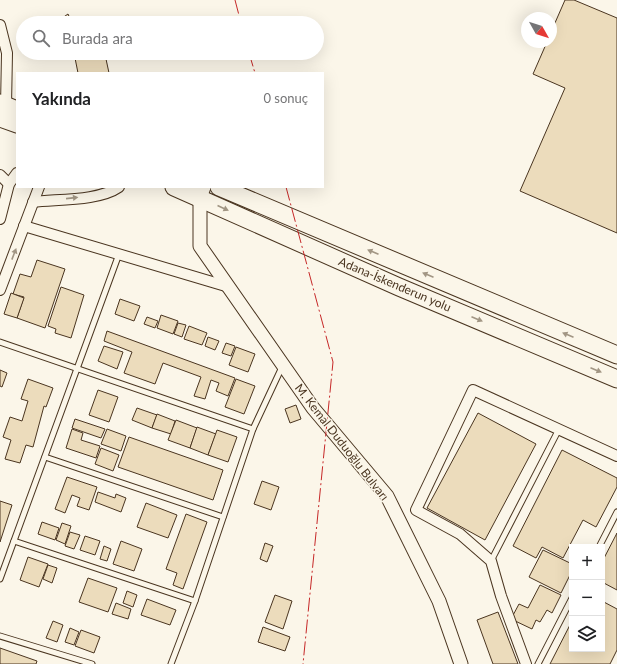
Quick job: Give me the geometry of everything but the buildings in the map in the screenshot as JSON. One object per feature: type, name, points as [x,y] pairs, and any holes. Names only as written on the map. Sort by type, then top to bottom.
[{"type":"highway","points":[[6,109],[16,123]]},
{"type":"highway","name":"Adana-İskenderun yolu","points":[[180,188],[202,192],[399,287],[617,379]]},
{"type":"highway","points":[[221,188],[617,355]]},
{"type":"street","points":[[0,25],[7,53],[6,109]]},
{"type":"street","points":[[0,219],[9,184],[16,174]]},
{"type":"street","points":[[0,175],[9,184]]},
{"type":"street","points":[[0,290],[39,188]]},
{"type":"street","points":[[33,202],[96,196],[114,191],[118,188]]},
{"type":"street","name":"M. Kemal Duduoğlu Bulvarı","points":[[202,192],[200,246],[313,408],[387,496],[439,600],[461,664]]},
{"type":"street","points":[[24,226],[229,287]]},
{"type":"street","points":[[526,664],[501,596],[491,561],[460,534],[416,510],[473,390],[617,456]]},
{"type":"lane","points":[[0,579],[119,254]]},
{"type":"lane","points":[[0,342],[252,430]]},
{"type":"lane","points":[[171,664],[195,601],[252,430],[283,366]]},
{"type":"lane","points":[[491,561],[559,429]]},
{"type":"lane","points":[[45,457],[223,517]]},
{"type":"lane","points":[[601,544],[617,512]]},
{"type":"lane","points":[[14,541],[195,601]]},
{"type":"lane","points":[[538,664],[569,604]]},
{"type":"lane","points":[[0,636],[92,664]]},
{"type":"power","points":[[235,0],[239,16]]},
{"type":"power","points":[[251,60],[255,72]]},
{"type":"power","points":[[286,188],[333,362],[303,664]]}]
